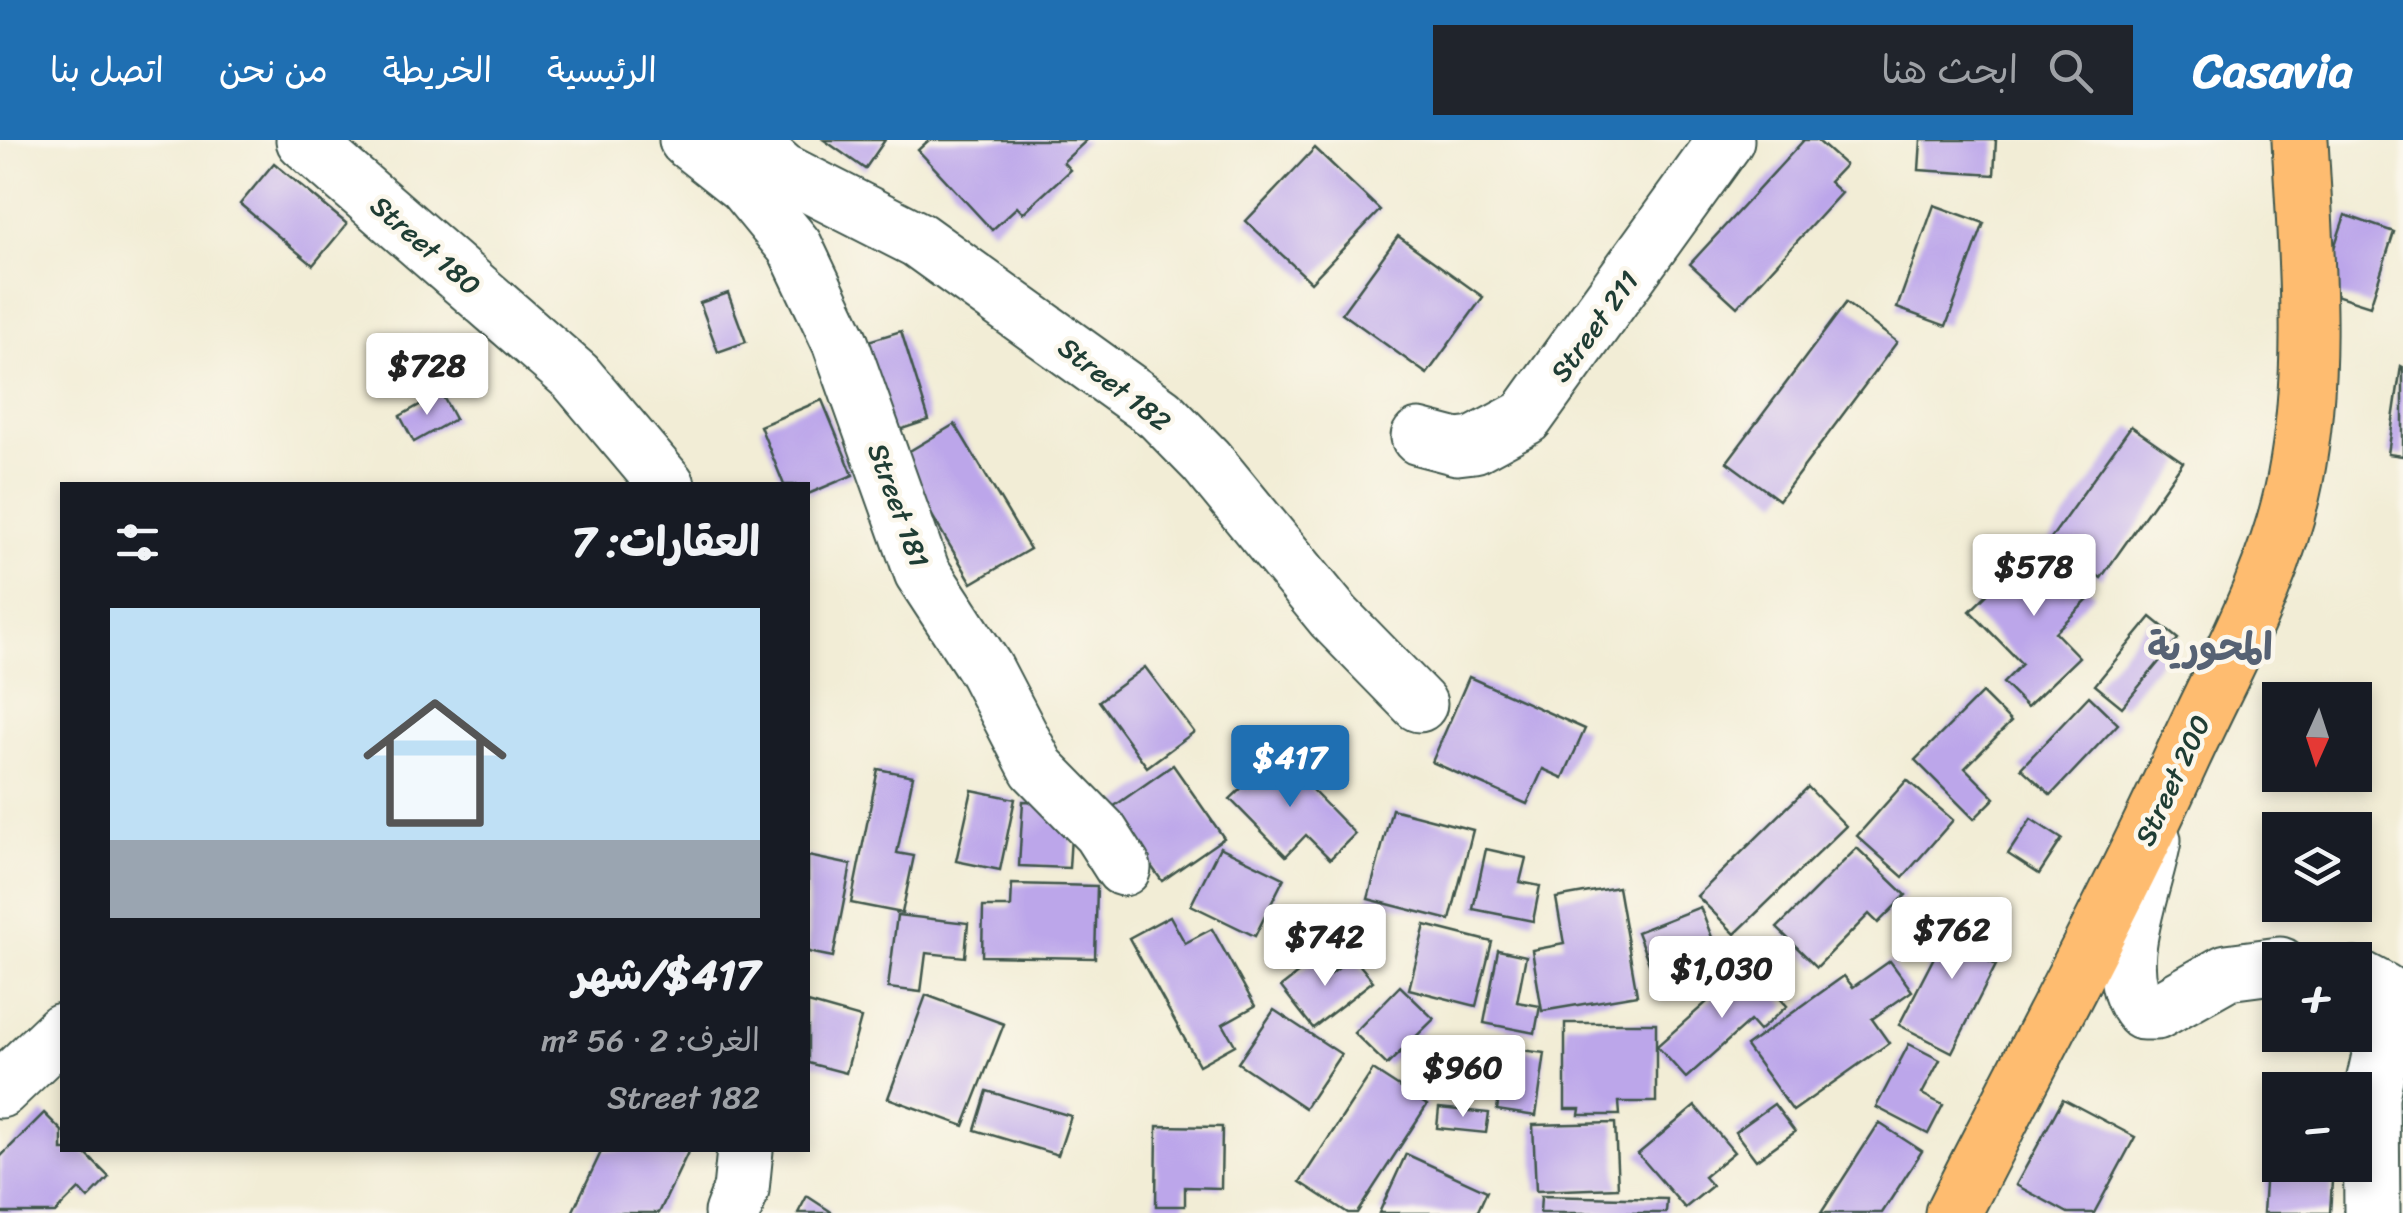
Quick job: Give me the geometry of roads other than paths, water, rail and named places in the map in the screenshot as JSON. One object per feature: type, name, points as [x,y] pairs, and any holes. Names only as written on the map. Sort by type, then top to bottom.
[{"type":"main road","name":"Street 200","points":[[1953,1213],[2156,818],[2270,569],[2296,477],[2308,335],[2300,140]]},
{"type":"street","name":"Street 180","points":[[304,140],[576,376],[664,482]]},
{"type":"street","name":"Street 181","points":[[687,140],[763,204],[796,247],[840,342],[922,572],[986,670],[1037,768],[1100,832],[1123,868]]},
{"type":"street","name":"Street 182","points":[[747,140],[782,171],[918,240],[1148,404],[1206,461],[1334,617],[1419,704]]},
{"type":"street","name":"Street 211","points":[[1419,438],[1439,444],[1474,444],[1526,417],[1726,140]]},
{"type":"street","points":[[2156,818],[2129,956],[2130,987],[2140,1009],[2156,1012],[2227,972],[2262,967]]},
{"type":"street","points":[[2372,985],[2383,991],[2390,1011],[2372,1096],[2372,1213]]},
{"type":"street","points":[[0,1090],[60,1033]]},
{"type":"street","points":[[732,1213],[740,1190],[745,1152]]},
{"type":"district","name":"المحورية","points":[[2210,647]]}]
